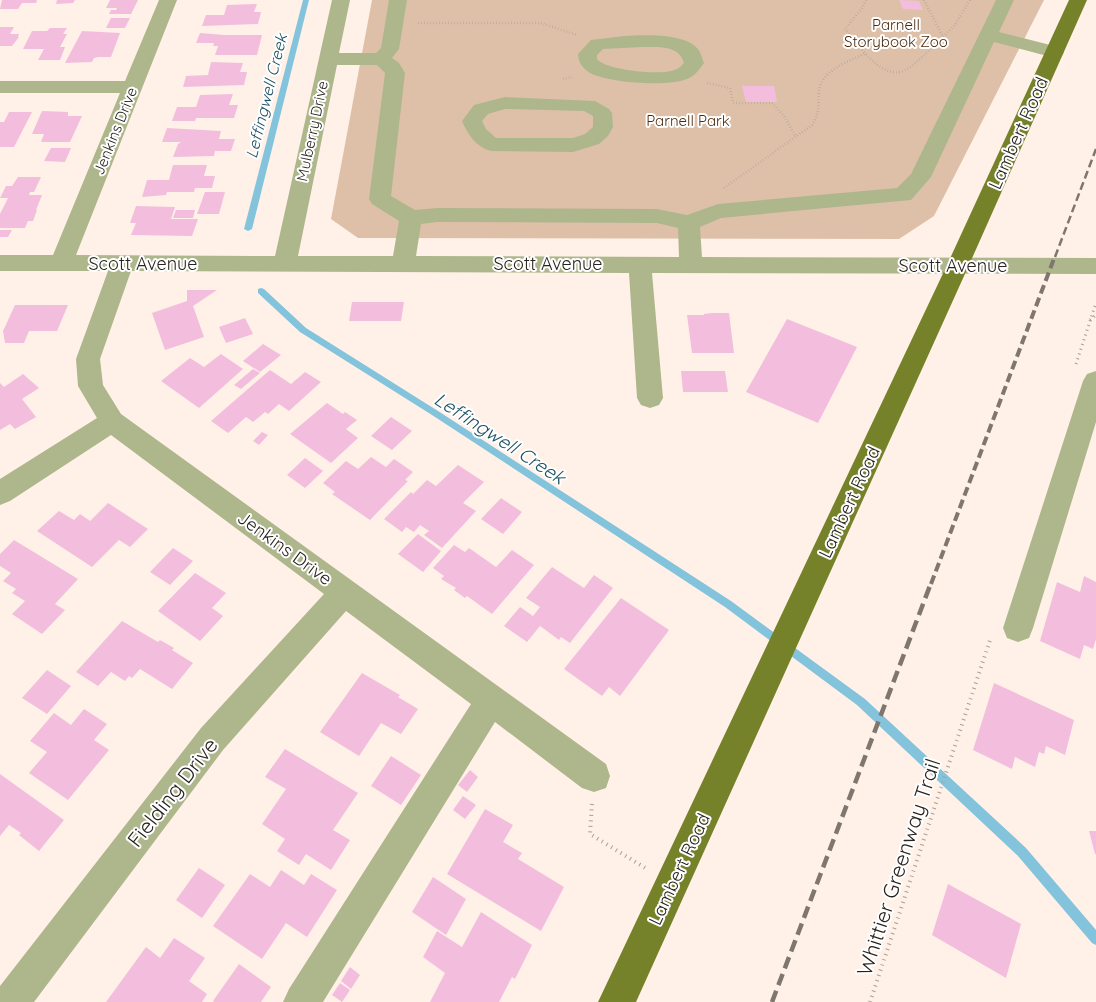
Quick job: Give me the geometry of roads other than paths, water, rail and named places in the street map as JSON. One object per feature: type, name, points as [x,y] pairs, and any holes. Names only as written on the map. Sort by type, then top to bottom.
[{"type":"main road","name":"Lambert Road","points":[[617,1002],[958,265],[1078,0]]},
{"type":"street","name":"Jenkins Drive","points":[[61,263],[168,0]]},
{"type":"street","name":"Mulberry Drive","points":[[285,262],[341,0]]},
{"type":"street","points":[[382,59],[390,49],[398,0]]},
{"type":"street","points":[[328,59],[382,59],[392,67],[395,73],[380,199],[411,218],[437,215],[657,216],[689,223],[718,211],[903,195],[920,177],[1005,0]]},
{"type":"street","points":[[988,35],[1054,52]]},
{"type":"street","points":[[654,42],[684,48],[690,53],[694,63],[688,72],[680,75],[651,78],[598,70],[589,62],[587,54],[593,47],[604,43],[654,42]]},
{"type":"street","points":[[0,88],[132,87]]},
{"type":"street","points":[[505,103],[552,103],[588,105],[597,109],[602,113],[605,121],[603,130],[591,140],[573,145],[503,146],[491,144],[482,139],[472,121],[475,114],[486,106],[505,103]]},
{"type":"street","points":[[403,263],[411,218]]},
{"type":"street","points":[[689,223],[691,264]]},
{"type":"street","name":"Scott Avenue","points":[[0,263],[285,262],[1096,266]]},
{"type":"street","name":"Jenkins Drive","points":[[122,264],[88,359],[91,386],[112,421],[594,776]]},
{"type":"street","points":[[640,264],[650,398]]},
{"type":"street","points":[[1018,628],[1096,381]]},
{"type":"street","points":[[0,493],[112,421]]},
{"type":"street","name":"Fielding Drive","points":[[11,1002],[212,739],[344,592]]},
{"type":"street","points":[[302,1002],[491,700]]},
{"type":"waterway","name":"Leffingwell Creek","points":[[248,229],[306,0]]},
{"type":"waterway","name":"Leffingwell Creek","points":[[261,291],[303,330],[435,413],[728,604],[861,702],[1022,852],[1096,939]]},
{"type":"railway","points":[[1055,257],[1096,149]]},
{"type":"railway","points":[[931,584],[1055,256]]},
{"type":"railway","points":[[772,1002],[931,583]]},
{"type":"park label","name":"Parnell Storybook Zoo","points":[[896,32]]},
{"type":"park label","name":"Parnell Park","points":[[688,120]]}]
